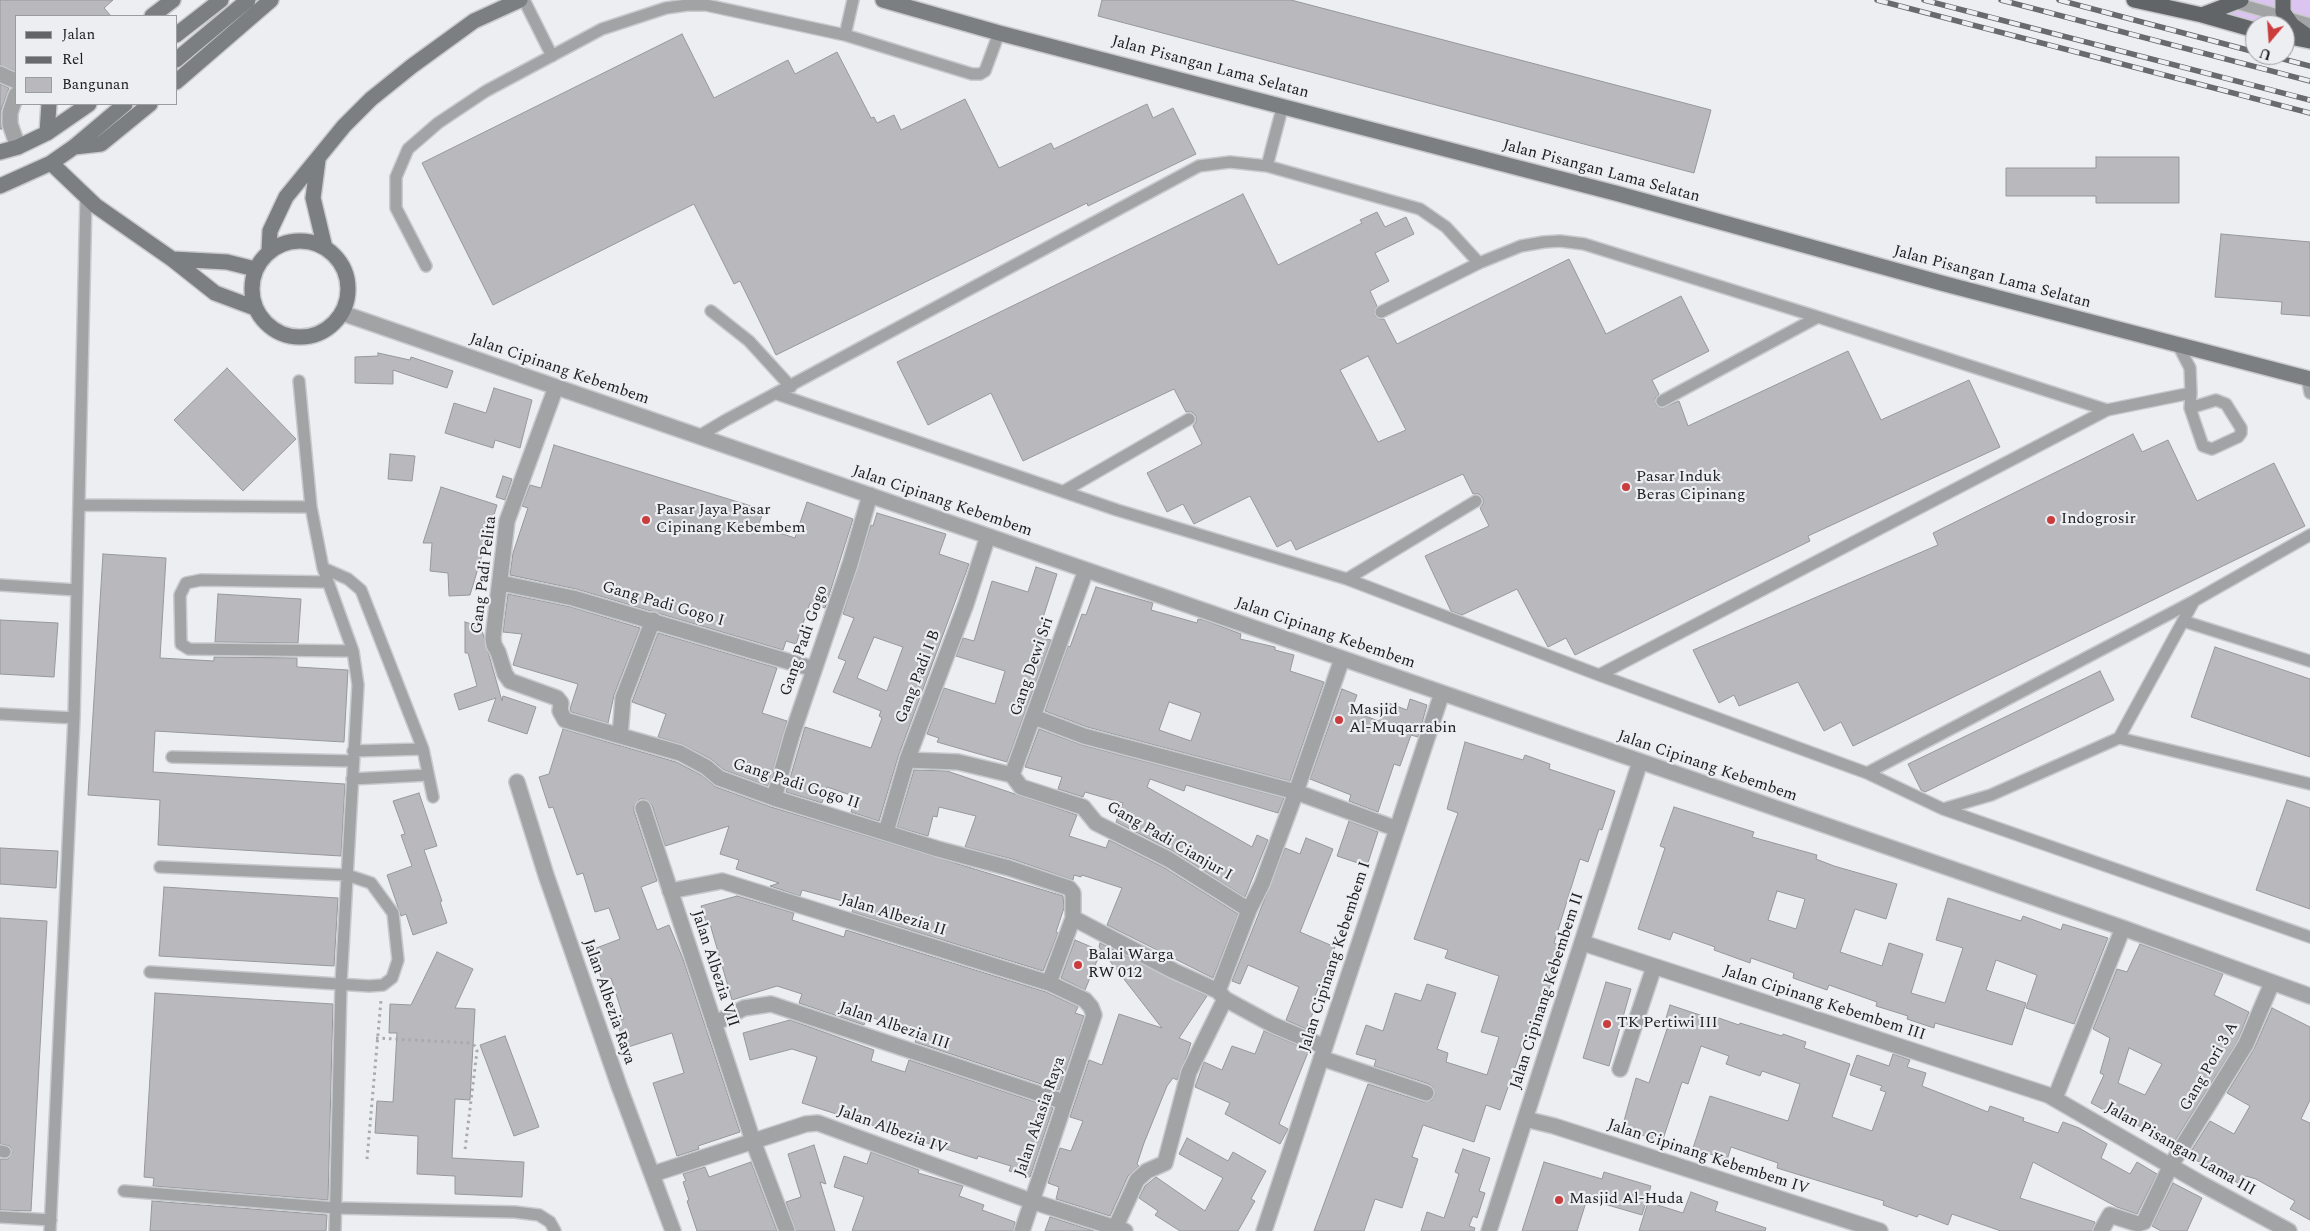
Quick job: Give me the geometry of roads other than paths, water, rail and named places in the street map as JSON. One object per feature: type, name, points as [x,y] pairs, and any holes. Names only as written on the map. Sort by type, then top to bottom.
[{"type":"main road","points":[[2134,0],[2202,15],[2245,27]]},
{"type":"main road","points":[[2283,0],[2283,12],[2285,15]]},
{"type":"main road","points":[[2202,15],[2234,1]]},
{"type":"main road","points":[[2295,28],[2310,40]]},
{"type":"main road","points":[[2295,38],[2310,40]]},
{"type":"street","points":[[153,15],[173,0]]},
{"type":"street","points":[[178,33],[221,0]]},
{"type":"street","points":[[178,58],[248,0]]},
{"type":"street","points":[[178,80],[271,0]]},
{"type":"street","points":[[269,251],[270,231],[282,205],[319,156],[371,99],[412,66],[474,21],[522,0]]},
{"type":"street","name":"Jalan Pisangan Lama Selatan","points":[[883,0],[1619,194],[1945,284],[2177,343],[2309,383]]},
{"type":"street","points":[[0,74],[15,81]]},
{"type":"street","points":[[15,98],[10,113],[10,124],[18,147]]},
{"type":"street","points":[[48,133],[49,105]]},
{"type":"street","points":[[0,152],[18,147],[48,133],[88,105]]},
{"type":"street","points":[[0,186],[32,174],[74,147],[124,105]]},
{"type":"street","points":[[74,147],[101,144],[149,105]]},
{"type":"street","points":[[319,156],[313,198],[325,248]]},
{"type":"street","points":[[51,162],[86,198],[172,259],[215,293],[255,308]]},
{"type":"street","points":[[307,241],[325,248],[339,261],[347,277],[348,296],[342,313],[328,329],[307,337],[286,336],[267,325],[255,308],[251,288],[255,269],[269,251],[287,242],[307,241]]},
{"type":"street","points":[[172,259],[227,262],[255,269]]},
{"type":"street","name":"Jalan Cipinang Kebembem","points":[[342,313],[2123,928],[2310,996]]},
{"type":"street","name":"Gang Padi Pelita","points":[[510,681],[505,674],[493,638],[507,521],[556,387]]},
{"type":"street","name":"Gang Padi Gogo","points":[[774,798],[814,669],[850,564],[870,495]]},
{"type":"street","name":"Gang Padi I B","points":[[886,832],[906,760],[966,604],[988,536]]},
{"type":"street","name":"Gang Dewi Sri","points":[[1012,775],[1086,570]]},
{"type":"street","name":"Gang Padi Gogo I","points":[[501,583],[573,598],[653,620],[814,669]]},
{"type":"street","points":[[620,736],[623,698],[653,620]]},
{"type":"street","points":[[1120,1230],[1137,1180],[1146,1171],[1165,1163],[1189,1072],[1222,995],[1249,910],[1262,884],[1342,659]]},
{"type":"street","name":"Gang Padi Gogo II","points":[[510,681],[560,700],[561,716],[565,720],[600,732],[680,753],[706,767],[719,778],[774,798],[1009,868],[1069,888],[1073,893],[1073,918]]},
{"type":"street","name":"Jalan Cipinang Kebembem I","points":[[1264,1231],[1442,693]]},
{"type":"street","points":[[1034,717],[1093,738],[1296,792],[1397,829]]},
{"type":"street","name":"Gang Padi Cianjur I","points":[[906,760],[958,762],[1012,775],[1021,787],[1083,807],[1096,823],[1168,859],[1249,910]]},
{"type":"street","name":"Jalan Cipinang Kebembem II","points":[[1489,1231],[1640,762]]},
{"type":"street","name":"Jalan Albezia Raya","points":[[517,782],[546,875],[619,1086],[653,1174],[672,1231]]},
{"type":"street","name":"Jalan Albezia VII","points":[[642,808],[753,1142],[787,1231]]},
{"type":"street","name":"Jalan Albezia II","points":[[670,891],[722,881],[1049,983],[1085,1000],[1091,1007],[1094,1015]]},
{"type":"street","points":[[1049,983],[1073,918],[1222,995],[1323,1053],[1426,1093]]},
{"type":"street","points":[[2054,1098],[2123,928]]},
{"type":"street","name":"Jalan Cipinang Kebembem III","points":[[1582,943],[2054,1098]]},
{"type":"street","points":[[1620,1069],[1654,967]]},
{"type":"street","name":"Gang Pori 3 A","points":[[2101,1231],[2110,1215],[2138,1224],[2144,1222],[2171,1165],[2246,1044],[2272,983]]},
{"type":"street","name":"Jalan Albezia III","points":[[714,1024],[744,1008],[771,1004],[1064,1102]]},
{"type":"street","name":"Jalan Akasia Raya","points":[[1022,1231],[1094,1015]]},
{"type":"street","name":"Jalan Pisangan Lama III","points":[[2054,1098],[2202,1184],[2289,1231]]},
{"type":"street","name":"Jalan Cipinang Kebembem IV","points":[[1525,1119],[1554,1126],[1880,1231]]},
{"type":"street","name":"Jalan Albezia IV","points":[[653,1174],[806,1124],[818,1123],[1031,1201],[1120,1230]]},
{"type":"lane","points":[[522,0],[552,56]]},
{"type":"lane","points":[[845,35],[854,0]]},
{"type":"lane","points":[[2234,1],[2280,15]]},
{"type":"lane","points":[[426,266],[396,208],[396,177],[402,159],[408,149],[438,123],[486,91],[602,30],[666,8],[687,5],[706,6],[845,35],[972,74],[980,74],[985,71],[999,32]]},
{"type":"lane","points":[[2295,19],[2310,24]]},
{"type":"lane","points":[[1267,166],[1283,105]]},
{"type":"lane","points":[[699,436],[1199,166],[1230,162],[1267,166],[1427,212],[1446,227],[1479,263]]},
{"type":"lane","points":[[0,1217],[51,1225],[74,718],[86,198]]},
{"type":"lane","points":[[1381,312],[1479,263],[1521,246],[1544,242],[1572,242],[1629,257],[1818,316],[2107,410]]},
{"type":"lane","points":[[711,311],[749,341],[791,387]]},
{"type":"lane","points":[[1662,401],[1818,316]]},
{"type":"lane","points":[[2177,343],[2190,368],[2190,408],[2203,446],[2207,449],[2238,437],[2241,433],[2241,428],[2226,404],[2216,400],[2190,408]]},
{"type":"lane","points":[[299,381],[311,507],[323,568],[353,652],[358,685],[341,983],[335,1231]]},
{"type":"lane","points":[[1599,675],[2107,410],[2191,393]]},
{"type":"lane","points":[[777,394],[1117,510],[1347,580],[1867,773],[1943,809],[2310,936]]},
{"type":"lane","points":[[1064,491],[1189,418]]},
{"type":"lane","points":[[1347,580],[1476,501]]},
{"type":"lane","points":[[80,505],[311,507]]},
{"type":"lane","points":[[1867,773],[2194,601],[2310,535]]},
{"type":"lane","points":[[323,568],[348,580],[361,590],[423,749],[433,797]]},
{"type":"lane","points":[[328,582],[201,580],[186,583],[180,595],[181,644],[189,649],[353,652]]},
{"type":"lane","points":[[0,585],[76,590]]},
{"type":"lane","points":[[1943,809],[1991,795],[2119,738],[2194,601]]},
{"type":"lane","points":[[2183,621],[2310,661]]},
{"type":"lane","points":[[0,714],[74,718]]},
{"type":"lane","points":[[2119,738],[2310,784]]},
{"type":"lane","points":[[172,757],[353,756],[423,749]]},
{"type":"lane","points":[[352,779],[428,774]]},
{"type":"lane","points":[[150,972],[370,986],[383,985],[392,978],[398,960],[393,913],[371,882],[347,875],[160,867]]},
{"type":"lane","points":[[124,1190],[336,1208],[516,1212],[539,1215],[550,1222],[555,1231]]},
{"type":"railway","points":[[1877,0],[2310,113]]},
{"type":"railway","points":[[1924,0],[2310,100]]},
{"type":"railway","points":[[2001,0],[2310,81]]},
{"type":"railway","points":[[2059,0],[2245,49]]},
{"type":"railway","points":[[2295,62],[2310,66]]},
{"type":"place","name":"Pasar Induk Beras Cipinang","points":[[1626,487]]},
{"type":"place","name":"Pasar Jaya Pasar Cipinang Kebembem","points":[[646,520]]},
{"type":"place","name":"Indogrosir","points":[[2051,520]]},
{"type":"place","name":"Masjid Al-Muqarrabin","points":[[1339,720]]},
{"type":"place","name":"Balai Warga RW 012","points":[[1078,965]]},
{"type":"place","name":"TK Pertiwi III","points":[[1607,1024]]},
{"type":"place","name":"Masjid Al-Huda","points":[[1559,1200]]}]
